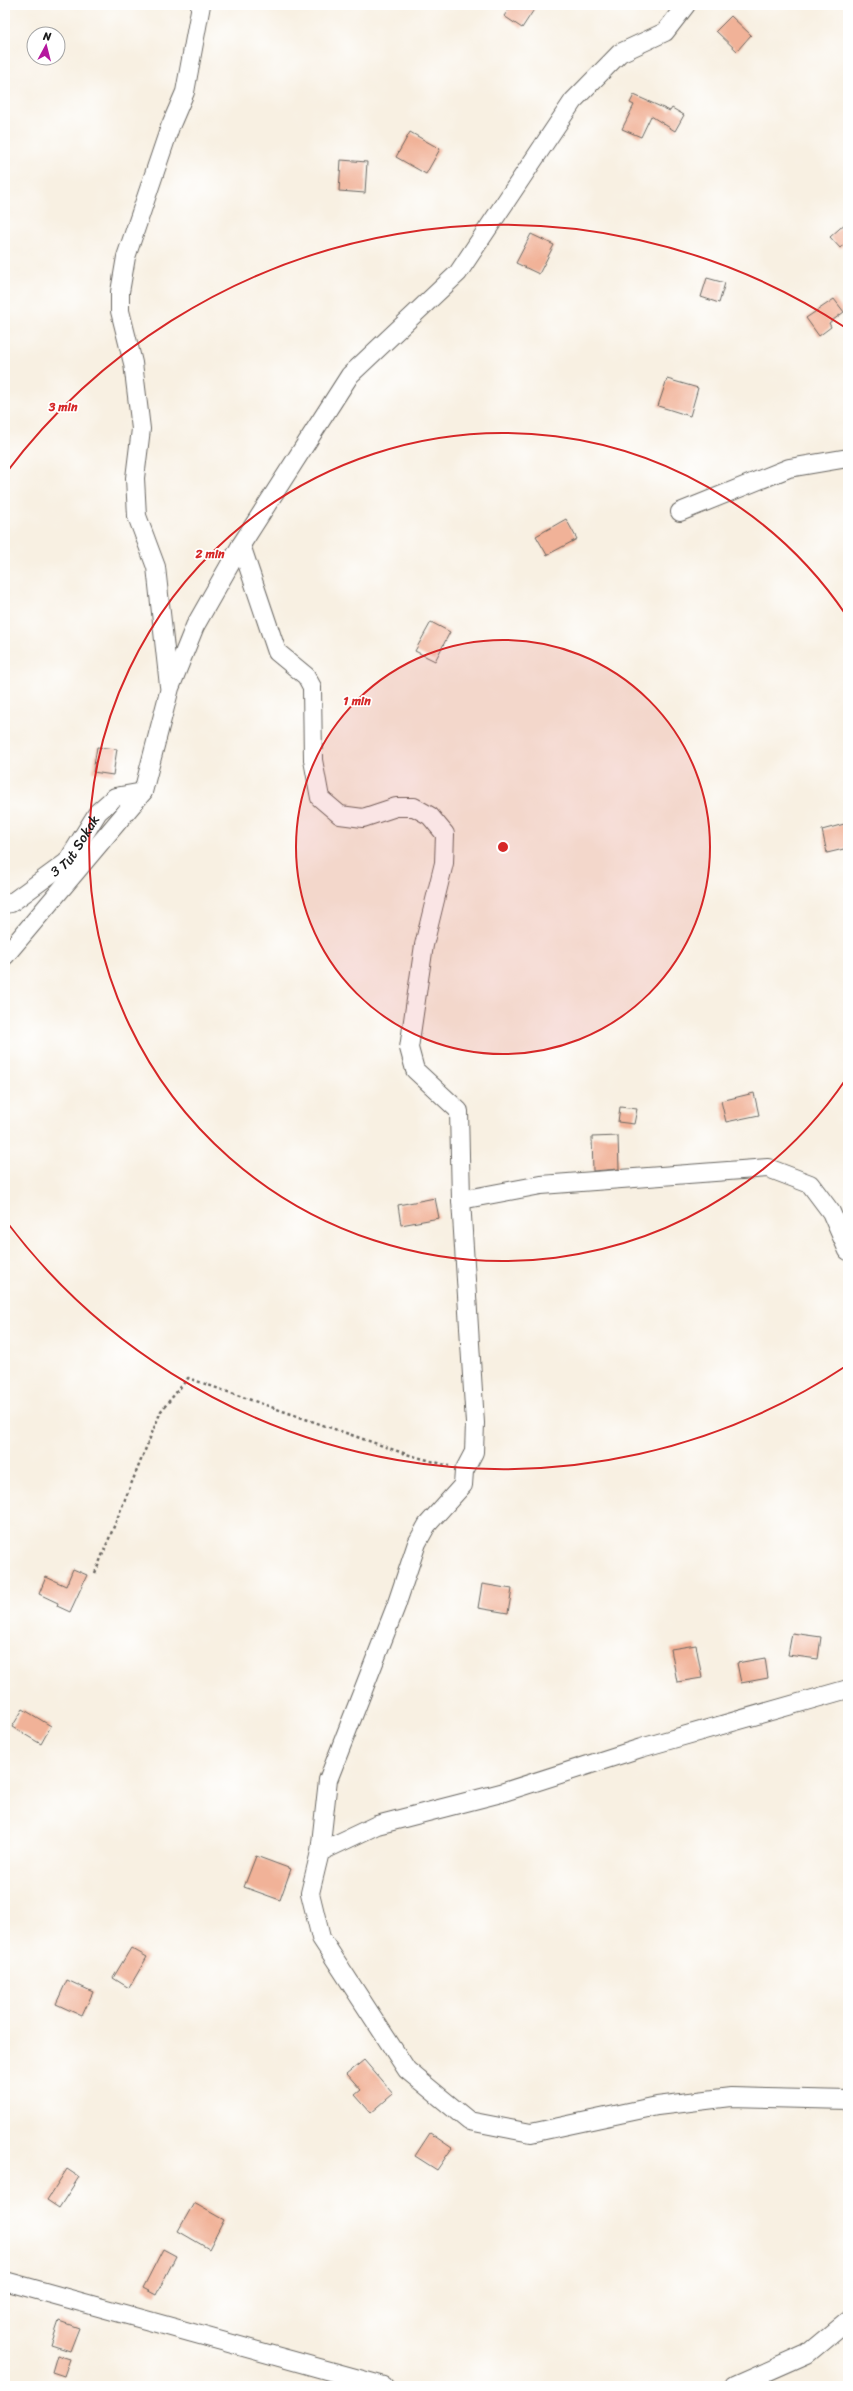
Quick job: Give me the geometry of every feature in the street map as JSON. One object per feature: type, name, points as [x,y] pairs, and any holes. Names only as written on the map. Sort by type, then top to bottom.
[{"type":"street","points":[[170,688],[156,567],[137,516],[135,478],[141,429],[133,363],[120,311],[120,292],[126,257],[170,127],[185,92],[201,5]]},
{"type":"street","points":[[5,956],[144,792],[170,688],[195,626],[241,545],[350,375],[458,273],[573,101],[620,53],[665,32],[686,5]]},
{"type":"street","points":[[680,512],[789,468],[848,458]]},
{"type":"street","points":[[241,545],[277,652],[306,676],[312,687],[313,760],[320,798],[340,815],[363,818],[396,807],[414,807],[430,816],[445,834],[444,862],[424,945],[409,1048],[415,1070],[459,1111],[461,1200],[475,1423],[474,1452],[464,1471],[463,1485],[427,1525],[417,1543],[396,1606],[328,1780],[320,1852],[310,1893],[321,1938],[407,2070],[468,2121],[531,2133],[657,2106],[731,2097],[848,2100]]},
{"type":"street","name":"3 Tut Sokak","points":[[5,904],[11,904],[67,862],[98,812],[115,797],[144,792]]},
{"type":"street","points":[[461,1200],[541,1185],[768,1168],[810,1184],[832,1212],[848,1251]]},
{"type":"street","points":[[320,1852],[377,1825],[501,1793],[641,1748],[848,1689]]},
{"type":"street","points":[[5,2281],[384,2386]]},
{"type":"street","points":[[735,2386],[807,2354],[848,2320]]},
{"type":"path","points":[[95,1573],[162,1411],[188,1378],[406,1454],[464,1471]]},
{"type":"building","points":[[512,5],[537,5],[522,28],[504,16]]},
{"type":"building","points":[[731,16],[751,35],[737,51],[716,31]]},
{"type":"building","points":[[634,95],[670,111],[672,108],[684,115],[675,131],[651,116],[641,137],[622,129],[634,105],[630,103]]},
{"type":"building","points":[[410,132],[440,149],[426,174],[396,157]]},
{"type":"building","points":[[341,160],[367,162],[365,193],[339,191]]},
{"type":"building","points":[[848,221],[848,241],[840,248],[830,237]]},
{"type":"building","points":[[531,234],[554,245],[539,274],[516,263]]},
{"type":"building","points":[[707,278],[725,283],[719,303],[701,297]]},
{"type":"building","points":[[834,299],[844,312],[829,323],[831,327],[819,336],[806,318]]},
{"type":"building","points":[[667,379],[698,388],[690,416],[658,406]]},
{"type":"building","points":[[566,519],[577,539],[547,555],[536,536]]},
{"type":"building","points":[[431,622],[450,632],[435,661],[415,651]]},
{"type":"building","points":[[97,747],[117,749],[113,775],[93,772]]},
{"type":"building","points":[[848,823],[848,848],[827,853],[822,830]]},
{"type":"building","points":[[754,1093],[759,1115],[726,1122],[721,1101]]},
{"type":"building","points":[[620,1107],[637,1109],[634,1124],[618,1122]]},
{"type":"building","points":[[618,1136],[619,1169],[593,1171],[592,1137]]},
{"type":"building","points":[[435,1198],[439,1218],[401,1225],[398,1205]]},
{"type":"building","points":[[73,1569],[87,1575],[70,1612],[57,1606],[58,1603],[39,1594],[46,1577],[66,1586]]},
{"type":"building","points":[[482,1584],[512,1589],[508,1613],[478,1608]]},
{"type":"building","points":[[792,1633],[821,1637],[818,1659],[788,1655]]},
{"type":"building","points":[[696,1645],[702,1678],[677,1682],[671,1649]]},
{"type":"building","points":[[765,1658],[768,1678],[741,1683],[737,1663]]},
{"type":"building","points":[[23,1709],[51,1726],[41,1744],[12,1727]]},
{"type":"building","points":[[256,1856],[291,1869],[280,1900],[244,1887]]},
{"type":"building","points":[[131,1948],[147,1957],[129,1988],[113,1978]]},
{"type":"building","points":[[67,1980],[93,1992],[82,2016],[56,2004]]},
{"type":"building","points":[[364,2060],[393,2094],[371,2113],[355,2095],[361,2090],[347,2074]]},
{"type":"building","points":[[430,2133],[452,2148],[437,2170],[415,2156]]},
{"type":"building","points":[[67,2169],[79,2177],[59,2208],[47,2200]]},
{"type":"building","points":[[194,2203],[224,2220],[209,2249],[178,2231]]},
{"type":"building","points":[[163,2249],[176,2256],[156,2295],[143,2288]]},
{"type":"building","points":[[59,2321],[79,2328],[70,2351],[51,2345]]},
{"type":"building","points":[[57,2355],[70,2359],[64,2376],[52,2372]]}]
